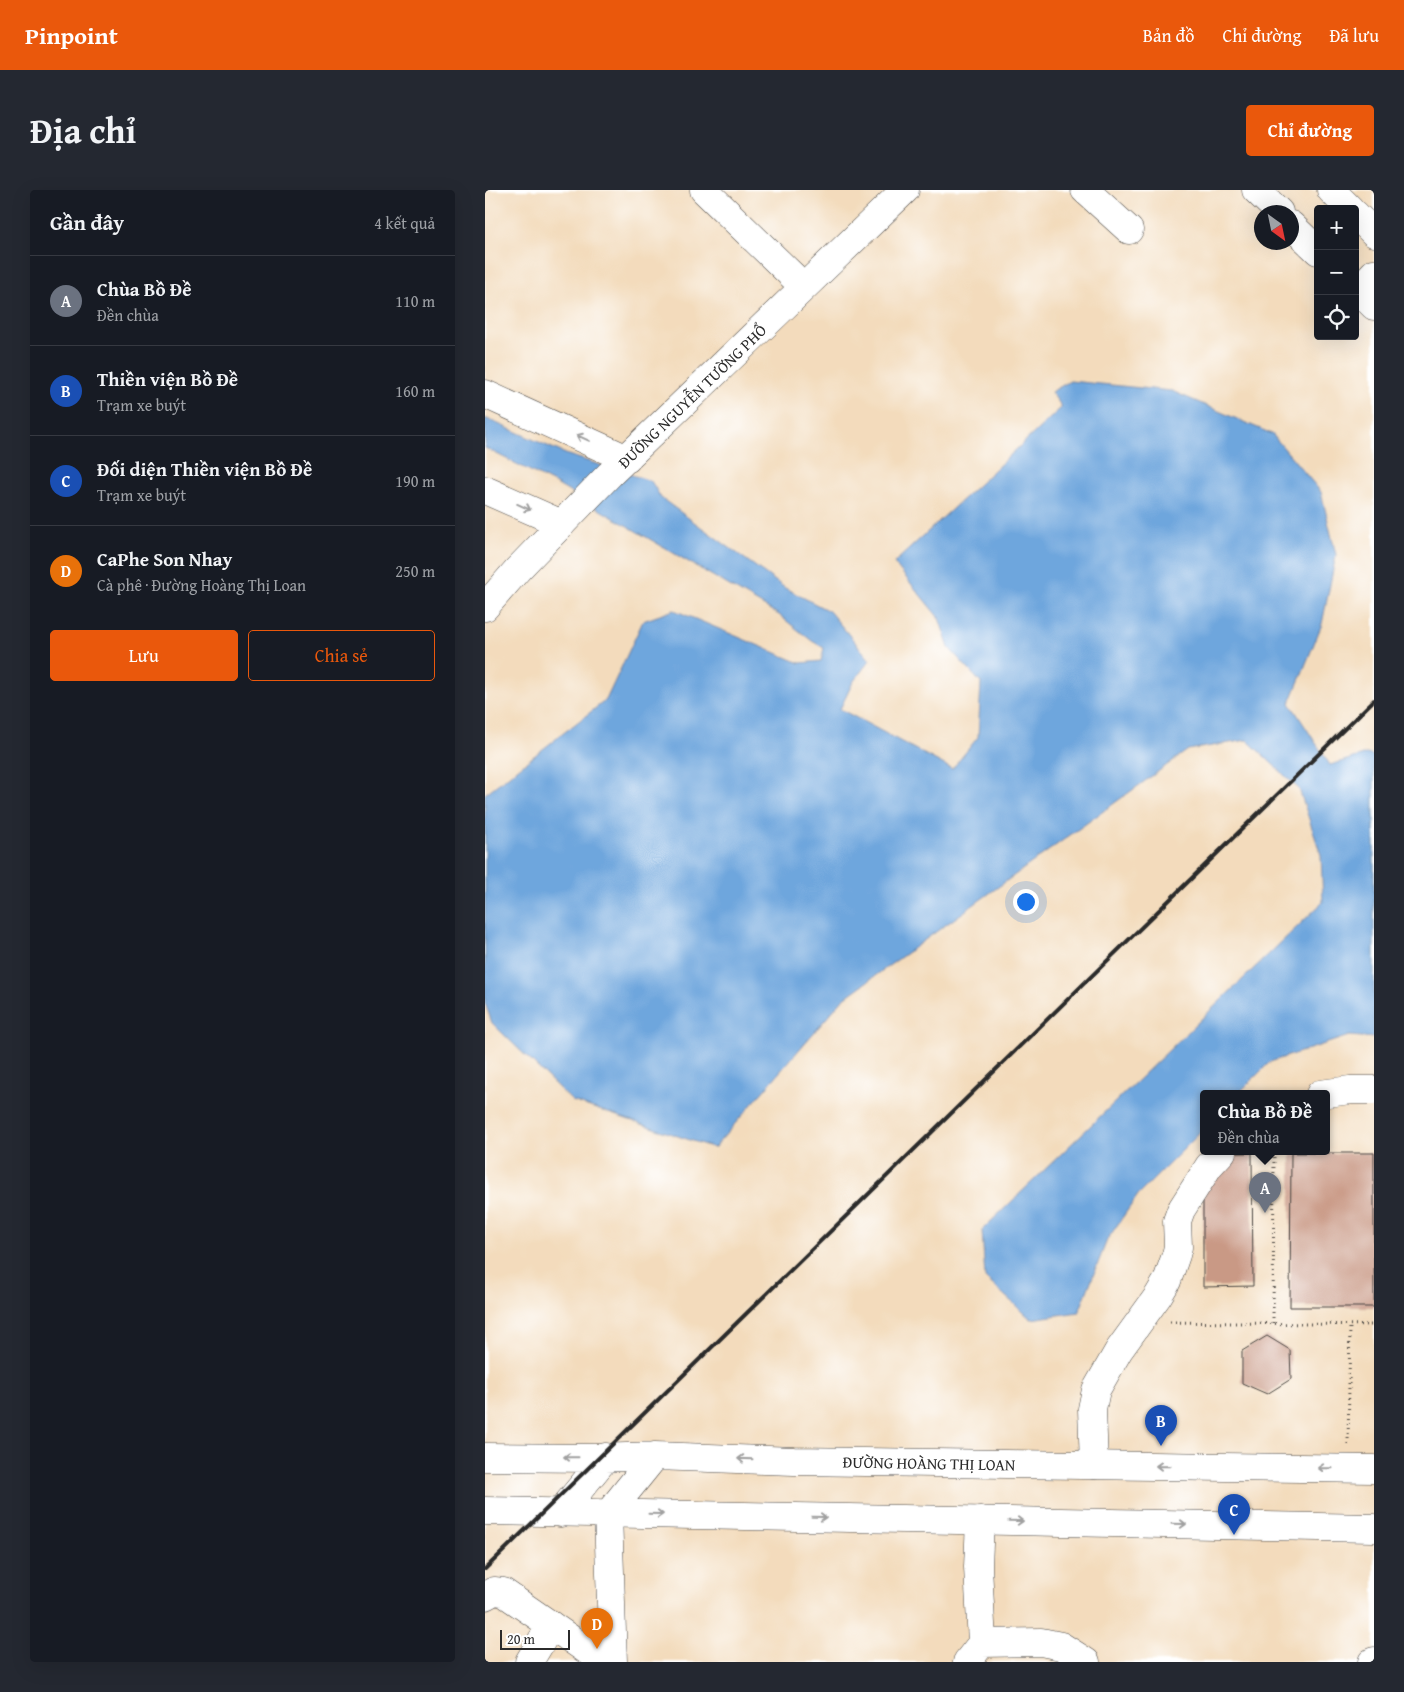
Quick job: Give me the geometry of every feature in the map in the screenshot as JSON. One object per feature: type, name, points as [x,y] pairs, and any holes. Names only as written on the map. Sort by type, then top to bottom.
[{"type":"main road","points":[[704,190],[804,287]]},
{"type":"main road","name":"ĐƯỜNG NGUYỄN TƯỜNG PHỔ","points":[[485,607],[518,569],[619,467],[905,190]]},
{"type":"main road","points":[[1085,190],[1129,230]]},
{"type":"main road","points":[[1256,190],[1272,205]]},
{"type":"main road","points":[[1331,190],[1346,205]]},
{"type":"main road","points":[[1359,218],[1374,233]]},
{"type":"main road","points":[[1299,233],[1317,250]]},
{"type":"main road","points":[[485,394],[619,467]]},
{"type":"main road","points":[[485,490],[569,517]]},
{"type":"main road","points":[[1330,1093],[1374,1090]]},
{"type":"main road","points":[[1094,1465],[1092,1408],[1096,1390],[1119,1350],[1167,1281],[1178,1248],[1177,1221],[1181,1210],[1209,1166],[1219,1155]]},
{"type":"main road","points":[[613,1662],[608,1514],[655,1456]]},
{"type":"main road","name":"ĐƯỜNG HOÀNG THỊ LOAN","points":[[485,1457],[606,1458],[655,1456],[794,1461],[1361,1469]]},
{"type":"main road","points":[[560,1513],[606,1458]]},
{"type":"main road","points":[[485,1511],[1374,1528]]},
{"type":"main road","points":[[980,1520],[974,1652],[1041,1642],[1061,1646],[1086,1662]]},
{"type":"main road","points":[[485,1596],[494,1591],[503,1592],[604,1662]]},
{"type":"main road","points":[[529,1662],[551,1625]]},
{"type":"path","points":[[1273,1156],[1273,1323]]},
{"type":"path","points":[[1140,1321],[1374,1325]]},
{"type":"path","points":[[1350,1324],[1361,1469]]},
{"type":"water","points":[[1070,381],[1172,391],[1272,434],[1321,492],[1336,555],[1322,624],[1290,703],[1330,765],[1367,754],[1374,756],[1374,1038],[1349,1036],[1270,1062],[1242,1090],[1200,1090],[1200,1133],[1138,1195],[1107,1240],[1079,1312],[1031,1319],[985,1278],[982,1230],[1323,902],[1321,855],[1299,789],[1247,740],[1188,750],[843,999],[714,1148],[572,1101],[492,1023],[485,1003],[485,794],[606,700],[643,621],[674,610],[800,663],[821,661],[824,648],[779,615],[556,484],[485,448],[485,418],[568,455],[651,481],[661,498],[785,588],[829,611],[870,660],[853,682],[840,709],[952,769],[978,737],[981,683],[949,648],[939,618],[894,563],[1062,407],[1051,392]]},
{"type":"building","points":[[1374,1153],[1374,1307],[1290,1307],[1291,1155]]},
{"type":"building","points":[[1203,1155],[1252,1155],[1253,1286],[1203,1287]]},
{"type":"building","points":[[1267,1336],[1290,1350],[1291,1379],[1267,1394],[1242,1383],[1242,1351]]},
{"type":"railway","points":[[485,1569],[1374,700]]},
{"type":"place","name":"Chùa Bồ Đề","points":[[1265,1213]]},
{"type":"place","name":"Thiền viện Bồ Đề","points":[[1161,1446]]},
{"type":"place","name":"Đối diện Thiền viện Bồ Đề","points":[[1234,1535]]},
{"type":"place","name":"CaPhe Son Nhay","points":[[597,1649]]}]
